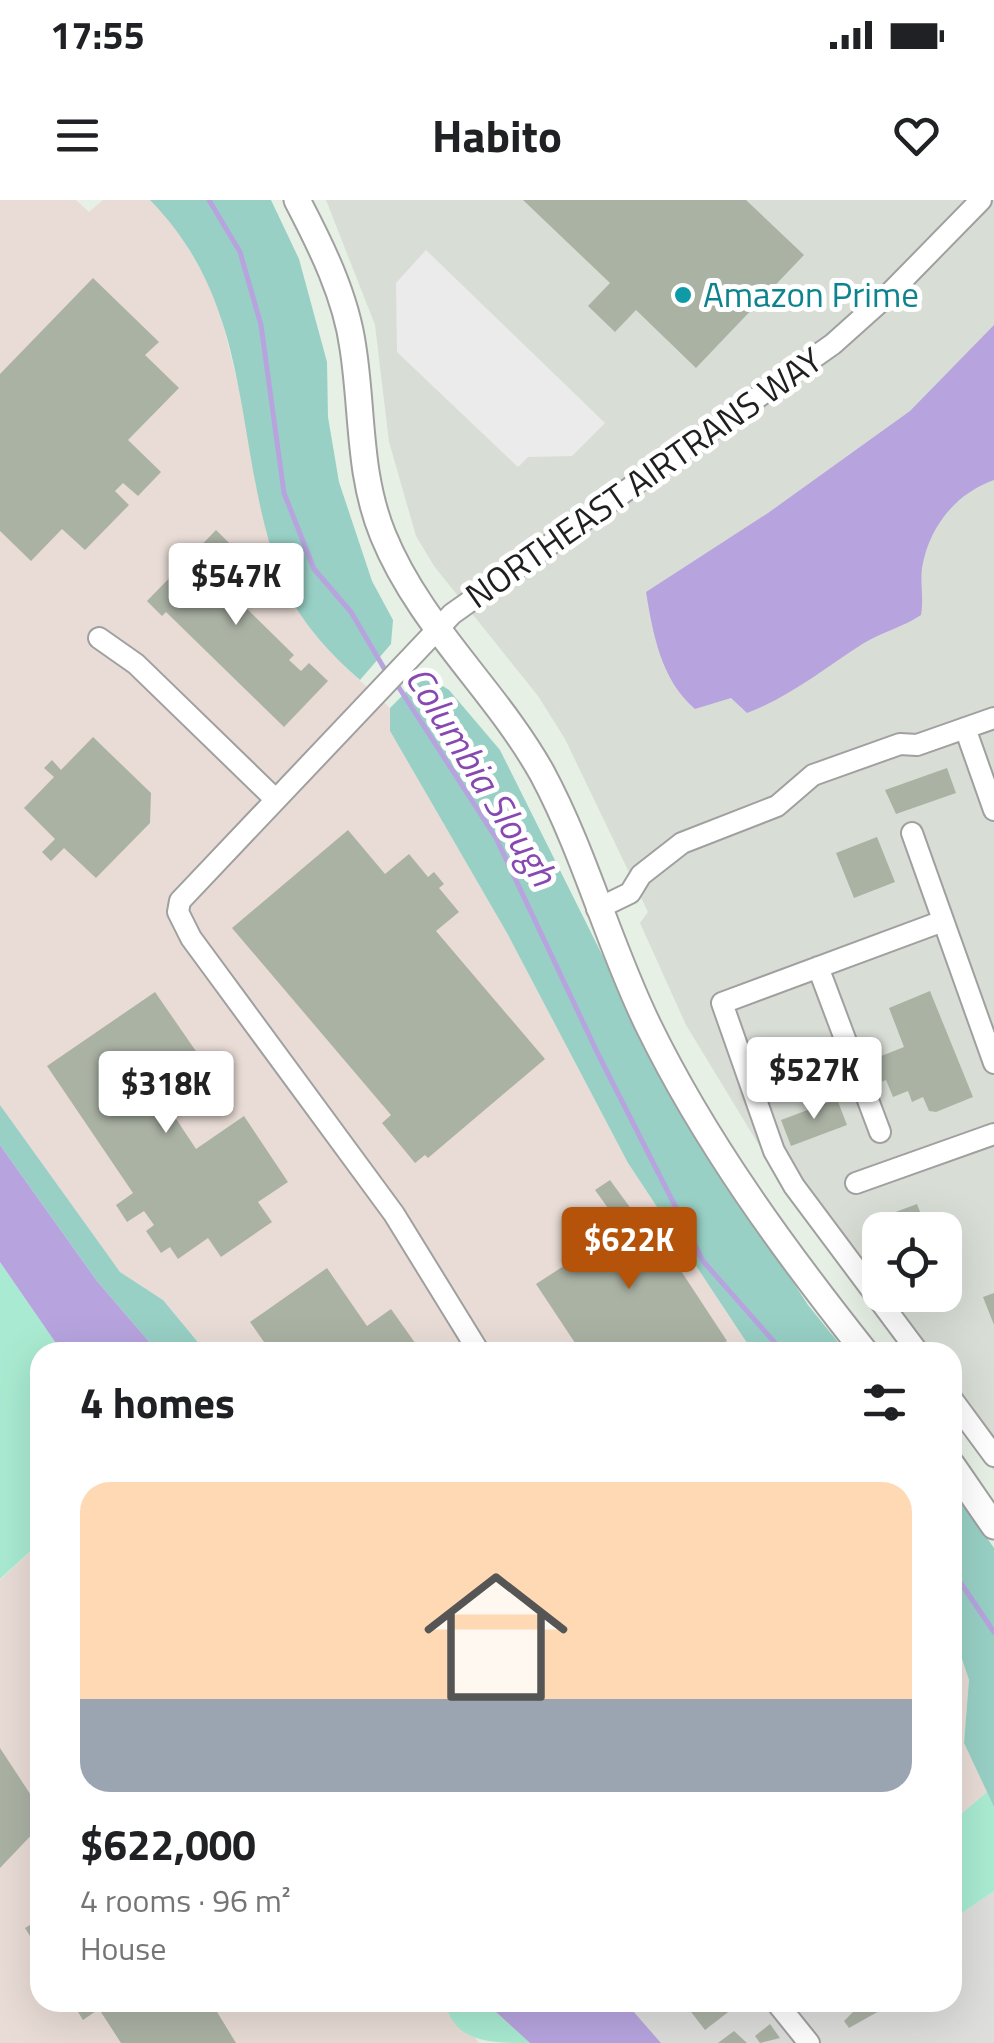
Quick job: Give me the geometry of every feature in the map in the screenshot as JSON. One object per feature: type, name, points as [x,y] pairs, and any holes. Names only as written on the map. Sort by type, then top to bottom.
[{"type":"street","points":[[298,200],[329,267],[350,332],[364,466],[377,518],[405,582],[540,770],[647,1022],[691,1103],[780,1242],[857,1342]]},
{"type":"street","name":"NORTHEAST AIRTRANS WAY","points":[[473,1342],[394,1214],[191,938],[178,912],[184,894],[405,661],[470,599],[833,344],[890,293],[980,200]]},
{"type":"street","points":[[99,638],[136,664],[274,798]]},
{"type":"street","points":[[597,909],[630,893],[641,875],[682,843],[777,806],[813,775],[900,744],[917,745],[994,718]]},
{"type":"street","points":[[964,728],[994,810]]},
{"type":"street","points":[[912,833],[994,1063]]},
{"type":"street","points":[[911,1342],[780,1163],[722,1003],[943,921]]},
{"type":"street","points":[[818,967],[880,1132]]},
{"type":"street","points":[[856,1184],[994,1134]]},
{"type":"street","points":[[962,1413],[994,1456]]},
{"type":"street","points":[[962,1480],[994,1526]]},
{"type":"street","points":[[784,2012],[809,2043]]},
{"type":"shaded area","points":[[0,200],[76,200],[89,212],[103,200],[150,200],[176,227],[216,296],[242,400],[343,665],[390,708],[390,731],[507,933],[628,1163],[746,1342],[198,1342],[163,1300],[120,1272],[0,1105]]},
{"type":"shaded area","points":[[150,200],[271,200],[299,259],[327,362],[328,417],[339,482],[372,581],[393,620],[391,644],[360,680],[314,634],[281,578],[265,528],[226,333],[209,287],[185,242]]},
{"type":"shaded area","points":[[326,200],[994,200],[994,1471],[962,1427],[962,1342],[900,1342],[878,1312],[962,1312],[962,1212],[862,1212],[862,1291],[791,1198],[686,1025],[640,923],[648,912],[565,739],[538,696],[434,566],[416,536],[389,442],[375,325]]},
{"type":"shaded area","points":[[426,250],[605,423],[572,456],[528,457],[518,467],[397,352],[396,283]]},
{"type":"shaded area","points":[[994,325],[994,480],[956,503],[938,526],[922,568],[921,615],[864,643],[793,690],[747,713],[731,698],[695,709],[666,670],[646,592],[768,513],[910,411]]},
{"type":"shaded area","points":[[430,678],[449,690],[500,750],[677,1105],[808,1305],[838,1342],[746,1342],[628,1163],[507,933],[390,731],[390,708],[419,679]]},
{"type":"shaded area","points":[[0,1105],[120,1272],[163,1300],[198,1342],[149,1342],[97,1281],[0,1145]]},
{"type":"shaded area","points":[[0,1145],[97,1281],[149,1342],[55,1342],[0,1262]]},
{"type":"shaded area","points":[[962,1502],[994,1548],[994,1807],[964,1743],[969,1680],[962,1659]]},
{"type":"shaded area","points":[[30,1552],[30,2012],[453,2012],[479,2043],[0,2043],[0,1580]]},
{"type":"shaded area","points":[[962,1660],[969,1680],[964,1743],[987,1792],[962,1814]]},
{"type":"shaded area","points":[[994,1891],[994,2043],[661,2043],[634,2012],[962,2012],[962,1913]]},
{"type":"shaded area","points":[[496,2012],[634,2012],[661,2043],[530,2043]]},
{"type":"green space","points":[[0,1262],[55,1342],[30,1342],[30,1551],[0,1579]]},
{"type":"green space","points":[[987,1792],[994,1807],[994,1891],[962,1913],[962,1813]]},
{"type":"green space","points":[[449,2012],[496,2012],[530,2043],[477,2038],[457,2026]]},
{"type":"building","name":"Amazon Prime","points":[[523,200],[746,200],[804,255],[696,368],[636,310],[615,332],[588,306],[610,283]]},
{"type":"building","points":[[93,278],[159,342],[145,355],[179,388],[128,440],[161,472],[138,496],[123,483],[115,491],[129,505],[85,550],[62,529],[31,561],[0,531],[0,374]]},
{"type":"building","points":[[216,530],[264,577],[240,602],[294,655],[289,660],[301,671],[309,663],[328,681],[284,727],[166,612],[162,616],[147,601]]},
{"type":"building","points":[[93,737],[151,793],[150,823],[96,878],[64,848],[51,861],[42,852],[55,839],[24,808],[54,777],[44,768],[52,760],[61,770]]},
{"type":"building","points":[[947,768],[956,793],[896,814],[885,790]]},
{"type":"building","points":[[348,830],[385,874],[409,854],[428,877],[434,872],[444,884],[439,888],[459,912],[436,931],[545,1059],[428,1158],[425,1155],[415,1163],[382,1123],[391,1115],[232,928]]},
{"type":"building","points":[[877,837],[895,882],[854,898],[836,853]]},
{"type":"building","points":[[930,991],[973,1097],[936,1112],[929,1111],[923,1097],[912,1102],[908,1091],[893,1097],[886,1080],[875,1084],[866,1062],[904,1047],[889,1008]]},
{"type":"building","points":[[155,992],[200,1057],[155,1087],[196,1149],[244,1116],[288,1182],[258,1202],[272,1222],[221,1257],[208,1238],[178,1259],[170,1247],[161,1253],[146,1231],[154,1225],[144,1211],[127,1222],[116,1205],[133,1193],[47,1066]]},
{"type":"building","points":[[837,1099],[847,1125],[791,1146],[781,1120]]},
{"type":"building","points":[[610,1180],[637,1217],[643,1213],[727,1341],[574,1342],[536,1284],[613,1234],[604,1221],[613,1215],[595,1190]]},
{"type":"building","points":[[917,1204],[920,1212],[895,1212]]},
{"type":"building","points":[[327,1268],[367,1326],[391,1309],[414,1342],[264,1342],[250,1322]]},
{"type":"building","points":[[994,1293],[994,1325],[983,1297]]},
{"type":"building","points":[[0,1748],[30,1794],[30,1836],[0,1868]]},
{"type":"building","points":[[78,2012],[95,2012],[83,2020]]},
{"type":"building","points":[[101,2012],[217,2012],[236,2043],[121,2043]]},
{"type":"building","points":[[691,2012],[728,2012],[705,2030]]},
{"type":"building","points":[[853,2012],[877,2012],[849,2028],[844,2021]]},
{"type":"building","points":[[770,2024],[780,2038],[760,2043],[755,2036]]},
{"type":"building","points":[[734,2031],[747,2043],[718,2043]]},
{"type":"waterway","name":"Columbia Slough","points":[[209,200],[240,252],[261,325],[284,493],[314,569],[351,612],[388,675]]},
{"type":"waterway","name":"Columbia Slough","points":[[396,683],[496,838],[598,1054],[703,1261],[774,1342]]},
{"type":"waterway","name":"Columbia Slough","points":[[962,1585],[994,1632]]},
{"type":"place","name":"Amazon Prime","points":[[683,295]]}]
